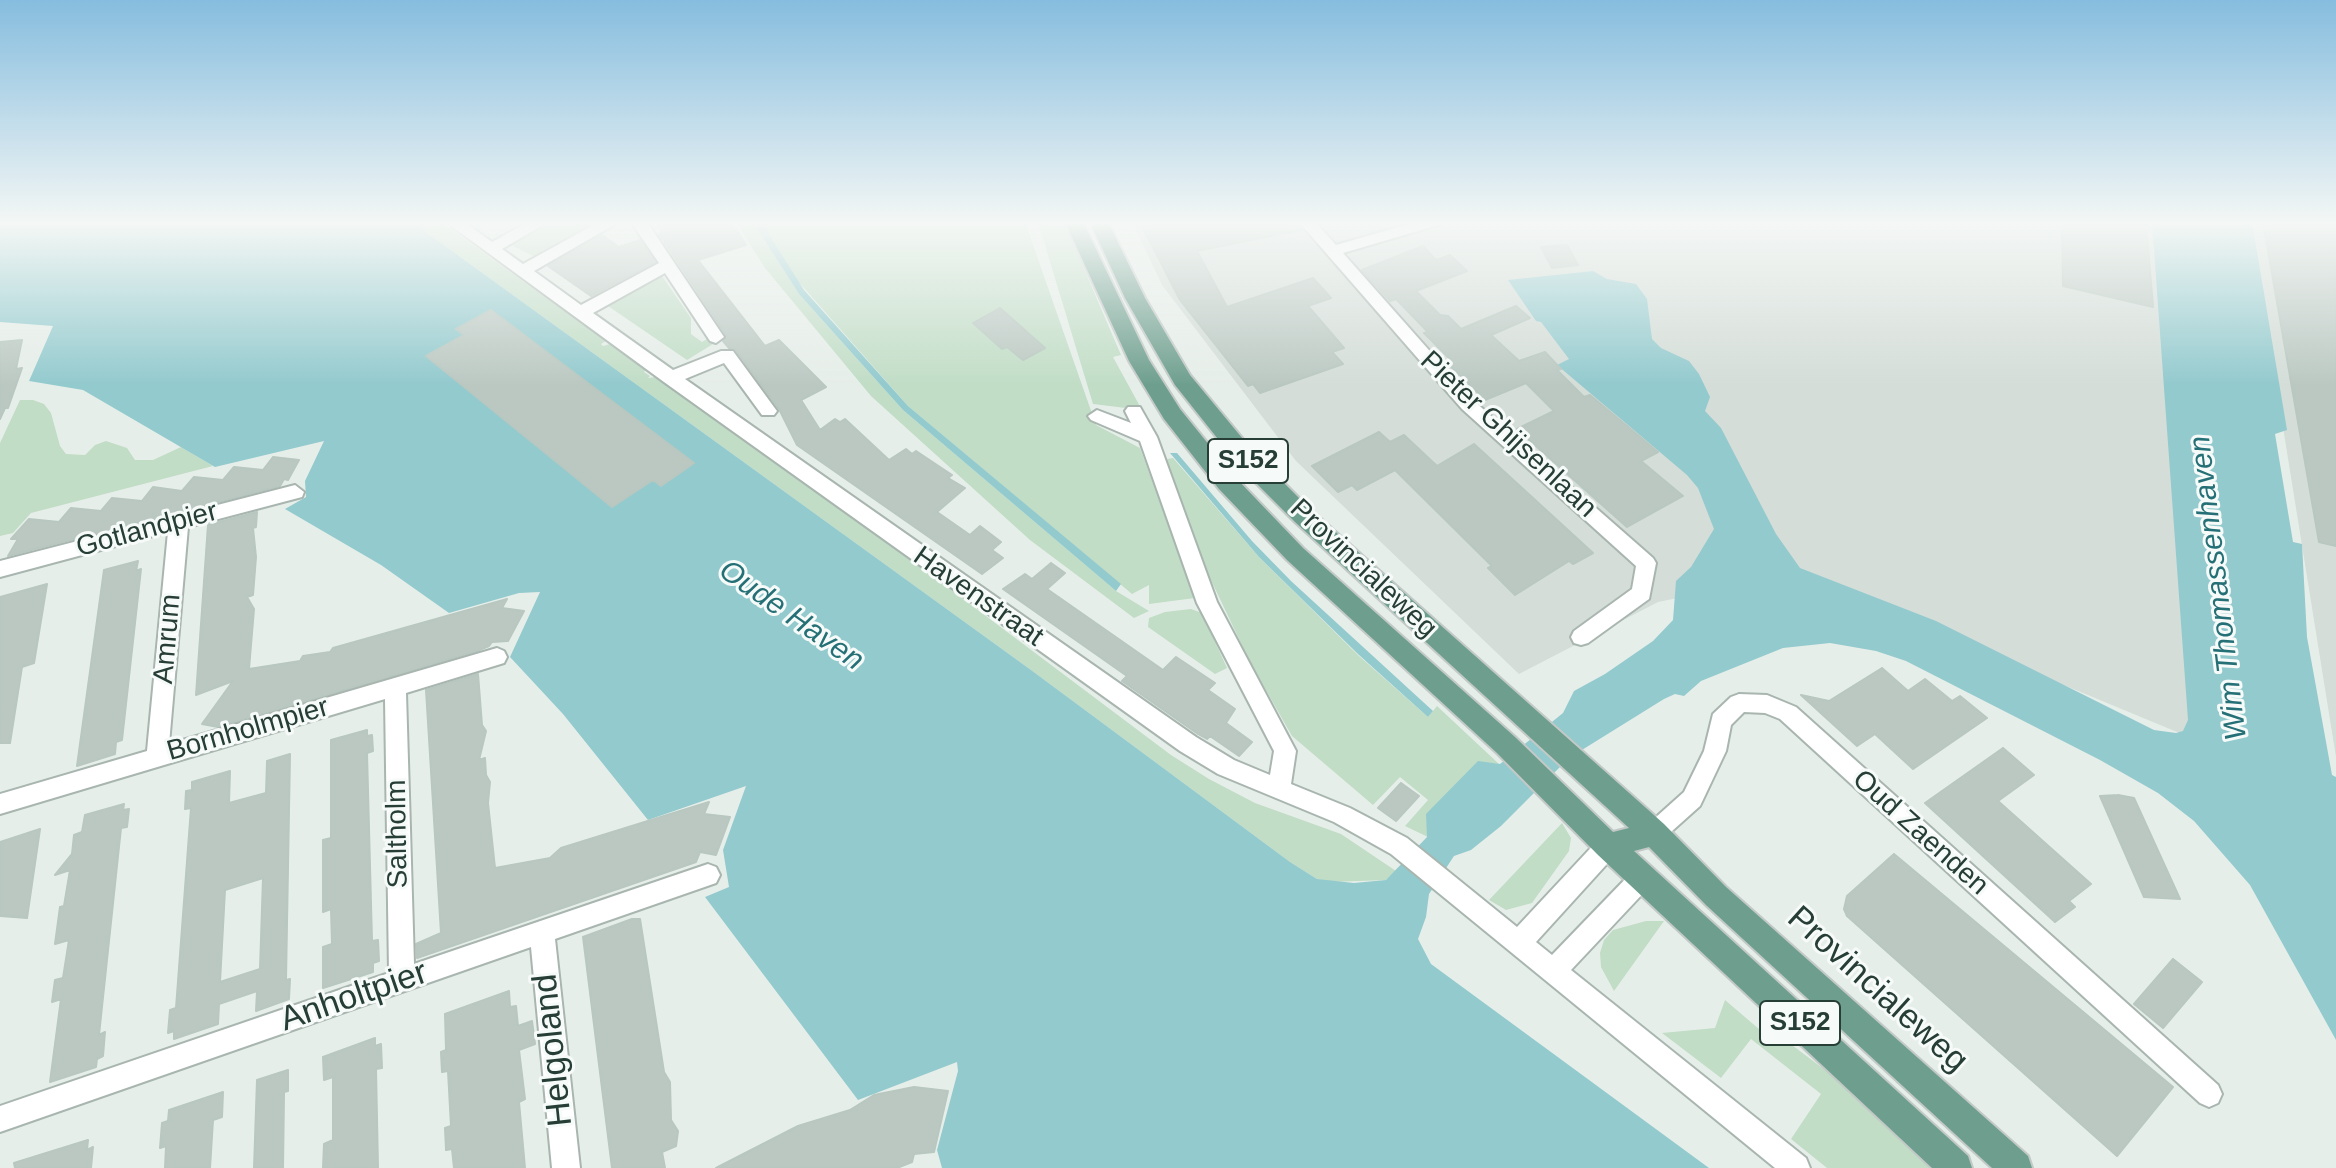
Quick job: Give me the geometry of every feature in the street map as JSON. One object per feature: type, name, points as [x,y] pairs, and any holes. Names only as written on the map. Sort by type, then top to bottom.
[{"type":"main road","name":"Provincialeweg","points":[[1099,277],[1139,361],[1172,414],[1227,483],[1295,554],[1506,745],[1642,878],[1956,1168]]},
{"type":"main road","name":"Provincialeweg","points":[[1125,277],[1182,380],[1249,462],[1303,516],[1654,833],[1716,896],[2016,1168]]},
{"type":"main road","points":[[1608,846],[1654,833]]},
{"type":"main road","points":[[1642,878],[1654,833]]},
{"type":"street","name":"Havenstraat","points":[[533,277],[670,378],[1188,744],[1226,767],[1342,815],[1399,846],[1796,1168]]},
{"type":"street","points":[[582,312],[647,277]]},
{"type":"street","points":[[673,277],[716,337]]},
{"type":"street","name":"Pieter Ghijsenlaan","points":[[1354,277],[1468,405],[1646,563],[1642,593],[1581,637]]},
{"type":"street","points":[[670,378],[727,355],[768,411]]},
{"type":"street","points":[[1134,411],[1148,437],[1207,603],[1285,751],[1279,790]]},
{"type":"street","points":[[1097,416],[1148,437]]},
{"type":"street","name":"Gotlandpier","points":[[0,569],[295,492]]},
{"type":"street","name":"Amrum","points":[[157,757],[179,522]]},
{"type":"street","name":"Bornholmpier","points":[[0,804],[497,657]]},
{"type":"street","name":"Saltholm","points":[[395,687],[402,981]]},
{"type":"street","name":"Oud Zaenden","points":[[1654,833],[1692,799],[1715,751],[1721,721],[1739,703],[1767,704],[1788,713],[2209,1094]]},
{"type":"street","points":[[1518,943],[1608,846]]},
{"type":"street","name":"Anholtpier","points":[[0,1119],[708,875]]},
{"type":"street","points":[[1553,971],[1642,878]]},
{"type":"street","name":"Helgoland","points":[[542,932],[566,1168]]},
{"type":"shaded area","points":[[1158,277],[2160,277],[2206,744],[1796,574],[1658,602],[1519,674],[1296,461]]},
{"type":"shaded area","points":[[2259,277],[2336,277],[2336,757]]},
{"type":"green space","points":[[487,277],[517,277],[606,341],[601,344],[603,346],[610,344],[646,369],[644,372],[650,376],[648,378],[656,377],[934,577],[1171,755],[1255,803],[1341,834],[1396,871],[1386,880],[1330,882],[1317,879]]},
{"type":"green space","points":[[662,277],[691,318],[691,334],[702,342],[712,336],[718,341],[687,360],[608,306]]},
{"type":"green space","points":[[772,277],[788,277],[799,294],[903,410],[1116,591],[1149,611],[1134,618],[1030,540],[871,396]]},
{"type":"green space","points":[[794,277],[1044,277],[1096,425],[1140,448],[1195,598],[1149,604],[1149,585],[1132,594],[908,406]]},
{"type":"green space","points":[[1054,277],[1087,277],[1121,355],[1113,357],[1142,410],[1093,404]]},
{"type":"green space","points":[[20,400],[44,404],[51,413],[60,446],[66,454],[85,455],[95,445],[106,441],[127,448],[135,460],[153,460],[181,447],[213,466],[31,513],[13,533],[0,536],[0,443]]},
{"type":"green space","points":[[1173,458],[1259,557],[1359,656],[1428,717],[1437,706],[1499,764],[1428,837],[1405,826],[1428,800],[1400,777],[1373,805],[1292,736],[1250,662],[1199,555],[1167,459]]},
{"type":"green space","points":[[1191,609],[1202,613],[1227,668],[1215,674],[1148,627],[1149,618],[1165,612]]},
{"type":"green space","points":[[1562,823],[1571,838],[1569,851],[1532,903],[1506,910],[1489,900]]},
{"type":"green space","points":[[1646,921],[1664,921],[1614,991],[1601,967],[1600,953],[1604,940],[1613,930]]},
{"type":"green space","points":[[1725,1000],[1773,1041],[1780,1036],[1849,1088],[1932,1168],[1827,1168],[1791,1139],[1821,1094],[1751,1039],[1721,1078],[1662,1033],[1715,1028]]},
{"type":"water","points":[[0,277],[487,277],[1031,670],[1290,862],[1317,879],[1354,883],[1386,880],[1427,837],[1426,814],[1478,761],[1500,764],[1563,713],[1574,691],[1653,641],[1673,620],[1676,581],[1691,567],[1714,529],[1698,488],[1687,475],[1557,365],[1569,359],[1541,322],[1536,321],[1508,280],[1603,277],[1636,284],[1647,299],[1652,339],[1661,348],[1689,361],[1699,374],[1710,397],[1705,411],[1721,428],[1776,534],[1800,568],[1936,621],[2154,730],[2176,733],[2183,731],[2188,720],[2156,277],[2261,277],[2287,430],[2275,434],[2293,542],[2302,544],[2307,637],[2332,775],[2336,777],[2336,1040],[2250,885],[2194,821],[2158,793],[2100,760],[1906,661],[1876,651],[1830,643],[1783,648],[1701,681],[1684,696],[1675,694],[1664,699],[1569,758],[1501,826],[1471,850],[1454,856],[1429,894],[1426,917],[1418,939],[1431,964],[1709,1168],[942,1168],[937,1150],[958,1071],[957,1062],[858,1100],[705,897],[729,887],[723,850],[746,786],[648,820],[563,714],[510,657],[540,592],[519,593],[449,613],[381,565],[285,509],[306,497],[305,481],[324,441],[215,467],[83,390],[29,381],[53,326],[0,322]]},
{"type":"water","points":[[788,277],[795,277],[804,290],[908,406],[1121,584],[1116,591],[903,410],[799,294]]},
{"type":"water","points":[[1170,453],[1177,453],[1252,541],[1291,581],[1433,711],[1428,717],[1359,655],[1259,557]]},
{"type":"building","points":[[563,277],[628,277],[591,296]]},
{"type":"building","points":[[687,277],[711,277],[765,346],[779,340],[826,387],[801,400],[820,430],[835,419],[840,422],[845,419],[889,460],[906,449],[912,454],[916,451],[952,475],[948,478],[965,488],[937,512],[970,535],[980,526],[1001,542],[992,550],[1003,558],[982,574],[797,445],[779,409],[735,349],[729,348],[723,341],[726,335]]},
{"type":"building","points":[[1168,277],[1211,277],[1227,307],[1313,278],[1331,298],[1308,306],[1344,348],[1332,352],[1343,364],[1260,393],[1253,384],[1248,386],[1180,300]]},
{"type":"building","points":[[1368,277],[1453,277],[1416,291],[1440,315],[1448,316],[1461,329],[1516,306],[1530,318],[1491,335],[1519,361],[1545,352],[1561,369],[1557,370],[1584,397],[1590,395],[1658,452],[1641,461],[1683,496],[1627,527],[1517,429],[1554,411],[1526,383],[1485,400],[1446,362],[1451,360],[1424,333],[1428,332],[1396,299],[1390,301]]},
{"type":"building","points":[[2063,277],[2150,277],[2153,307],[2063,286]]},
{"type":"building","points":[[2273,277],[2336,277],[2336,546],[2319,542]]},
{"type":"building","points":[[1000,308],[1045,348],[1023,360],[1007,347],[1002,349],[973,323]]},
{"type":"building","points":[[491,310],[694,463],[661,486],[653,480],[612,507],[426,356],[464,335],[456,329]]},
{"type":"building","points":[[22,340],[16,369],[22,368],[8,408],[5,408],[0,419],[0,342]]},
{"type":"building","points":[[1379,432],[1390,442],[1404,435],[1437,466],[1474,444],[1593,553],[1573,564],[1569,561],[1515,595],[1488,568],[1492,566],[1395,470],[1357,490],[1352,485],[1338,492],[1312,466]]},
{"type":"building","points":[[273,457],[299,460],[288,480],[284,479],[280,486],[8,556],[18,539],[11,539],[29,519],[59,522],[71,508],[101,511],[112,498],[142,501],[153,487],[182,491],[194,477],[223,480],[234,467],[263,470]]},
{"type":"building","points":[[257,512],[256,527],[253,528],[256,557],[253,595],[247,597],[254,609],[249,669],[300,661],[303,656],[330,652],[333,648],[507,599],[502,608],[524,611],[508,641],[492,642],[477,651],[218,727],[202,724],[233,681],[196,695],[208,525]]},
{"type":"building","points":[[138,561],[136,571],[141,569],[122,740],[116,742],[115,754],[77,766],[104,570]]},
{"type":"building","points":[[1051,563],[1065,573],[1047,589],[1163,670],[1176,657],[1215,683],[1208,690],[1235,709],[1226,723],[1252,742],[1239,756],[1210,736],[1207,739],[1198,734],[1122,681],[1127,676],[1003,589],[1025,574],[1032,579]]},
{"type":"building","points":[[47,584],[34,663],[22,667],[10,743],[0,743],[0,597]]},
{"type":"building","points":[[1882,668],[1908,691],[1925,679],[1952,701],[1960,696],[1987,718],[1913,769],[1875,734],[1857,746],[1801,695],[1829,701]]},
{"type":"building","points":[[478,674],[482,725],[486,731],[479,760],[485,758],[486,775],[490,782],[488,803],[495,868],[550,858],[561,848],[709,802],[704,814],[730,817],[716,855],[700,852],[696,862],[417,958],[416,944],[441,933],[426,690]]},
{"type":"building","points":[[367,730],[367,736],[372,735],[373,751],[367,753],[372,941],[378,940],[379,961],[373,963],[373,972],[323,988],[323,947],[332,944],[331,909],[323,912],[323,840],[331,838],[331,740]]},
{"type":"building","points":[[2003,748],[2034,775],[1998,801],[2091,884],[2069,901],[2075,907],[2055,922],[1925,803]]},
{"type":"building","points":[[290,754],[286,980],[290,979],[289,999],[256,1011],[257,991],[219,1004],[218,1024],[174,1039],[174,1031],[168,1033],[170,1010],[176,1008],[191,808],[185,809],[186,791],[192,790],[192,782],[230,771],[229,803],[266,793],[267,761]],"holes":[[[263,878],[260,969],[220,982],[225,890]]]},
{"type":"building","points":[[1401,783],[1419,796],[1396,821],[1378,808]]},
{"type":"building","points":[[2100,796],[2134,798],[2180,899],[2144,897]]},
{"type":"building","points":[[124,804],[123,810],[129,809],[127,827],[121,828],[99,1035],[105,1032],[103,1056],[97,1059],[96,1067],[50,1082],[61,999],[52,1002],[55,980],[63,978],[69,940],[55,944],[60,907],[64,906],[70,870],[55,875],[72,854],[74,835],[82,832],[85,815]]},
{"type":"building","points":[[40,829],[27,918],[0,916],[0,842]]},
{"type":"building","points":[[1894,854],[2173,1087],[2117,1156],[1847,916],[1844,909],[1847,896]]},
{"type":"building","points":[[632,919],[640,919],[664,1072],[670,1082],[671,1120],[678,1131],[676,1146],[662,1152],[665,1168],[612,1168],[583,937]]},
{"type":"building","points":[[2173,959],[2202,982],[2163,1028],[2134,1004]]},
{"type":"building","points":[[509,991],[510,1007],[516,1006],[518,1026],[532,1021],[535,1044],[519,1050],[525,1099],[519,1102],[525,1168],[454,1168],[452,1149],[446,1150],[445,1128],[451,1126],[448,1071],[442,1072],[441,1052],[446,1050],[445,1014]]},
{"type":"building","points":[[375,1038],[375,1046],[381,1044],[382,1068],[376,1069],[378,1168],[323,1168],[324,1144],[333,1140],[333,1077],[324,1080],[323,1057]]},
{"type":"building","points":[[288,1070],[288,1091],[284,1092],[283,1168],[254,1168],[257,1080]]},
{"type":"building","points":[[914,1087],[948,1091],[934,1152],[914,1154],[912,1162],[897,1168],[716,1168],[798,1126],[850,1110],[874,1095]]},
{"type":"building","points":[[223,1092],[222,1117],[213,1120],[210,1168],[165,1168],[166,1146],[160,1148],[162,1123],[168,1121],[169,1110]]},
{"type":"building","points":[[88,1140],[87,1150],[93,1147],[91,1168],[15,1168],[14,1163]]},
{"type":"water label","name":"Wim Thomassenhaven","points":[[2219,588]]},
{"type":"water label","name":"Oude Haven","points":[[791,616]]}]
